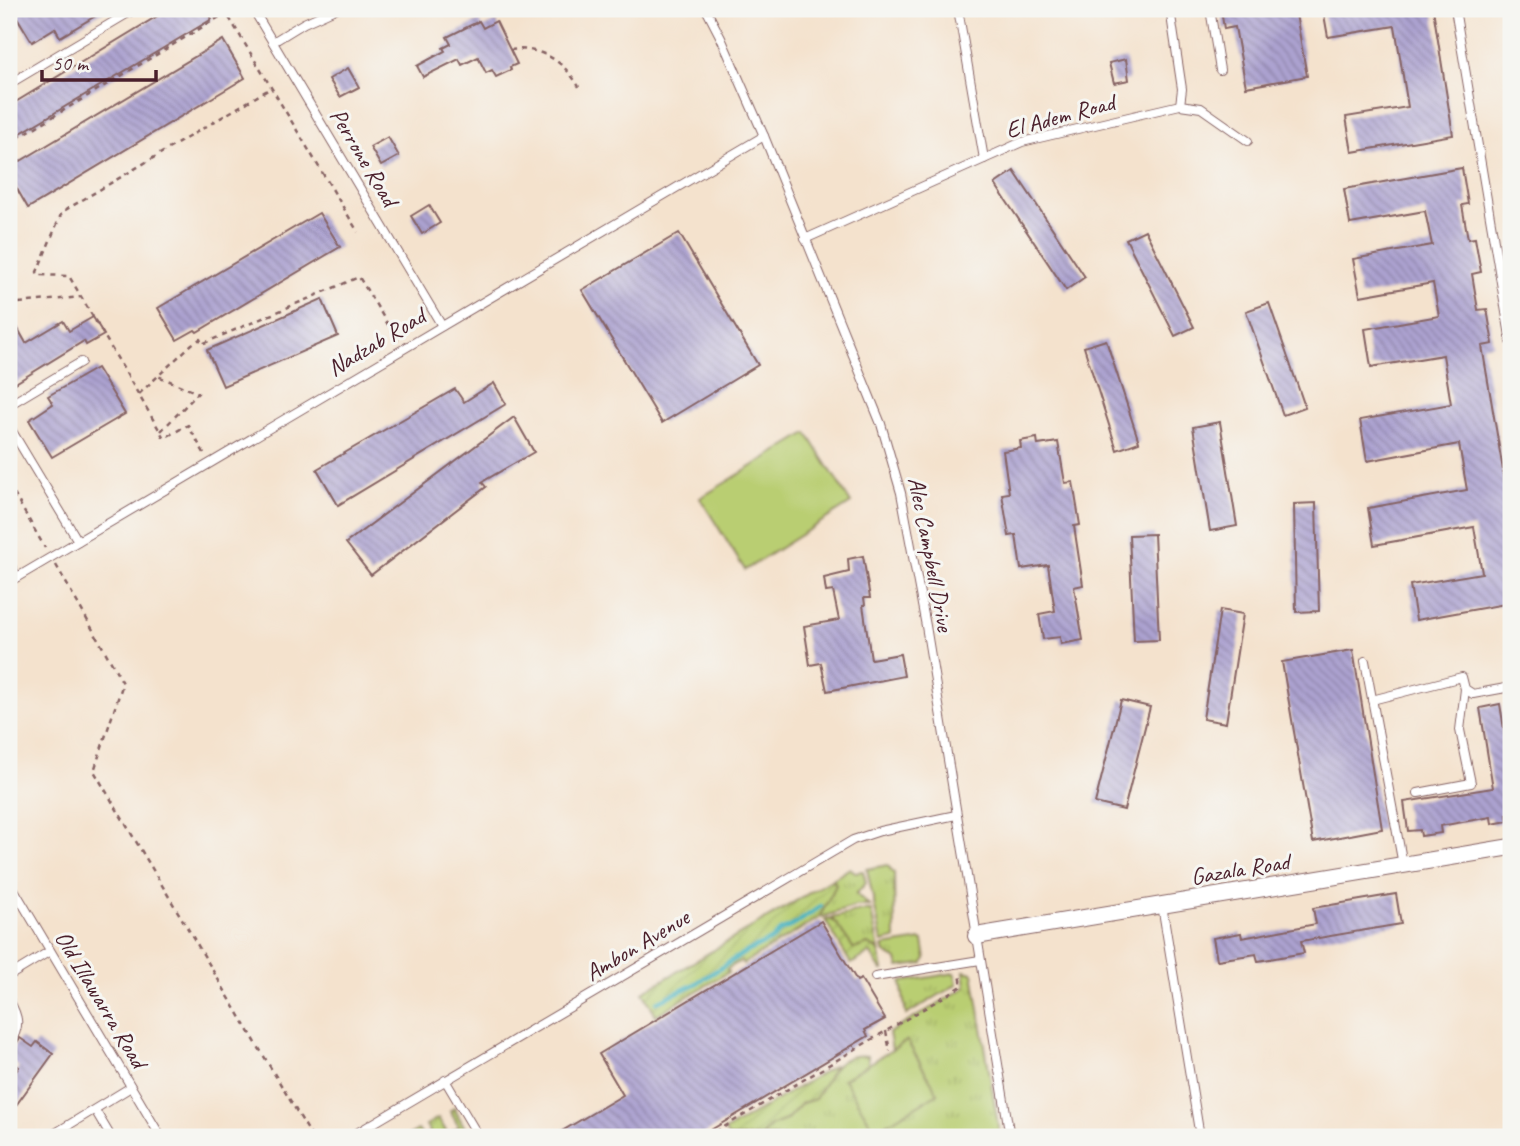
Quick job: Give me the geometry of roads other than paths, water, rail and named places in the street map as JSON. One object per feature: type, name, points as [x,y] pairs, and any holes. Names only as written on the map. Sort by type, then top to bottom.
[{"type":"street","name":"Gazala Road","points":[[976,936],[1511,847]]},
{"type":"lane","points":[[9,83],[135,9]]},
{"type":"lane","name":"Perrone Road","points":[[253,9],[442,326]]},
{"type":"lane","points":[[272,42],[335,9]]},
{"type":"lane","name":"Alec Campbell Drive","points":[[706,9],[722,38],[764,136],[881,424],[901,493],[926,626],[1010,1137]]},
{"type":"lane","points":[[958,9],[985,159]]},
{"type":"lane","points":[[1170,9],[1182,89],[1180,105],[1202,108],[1248,141]]},
{"type":"lane","points":[[1210,9],[1220,70]]},
{"type":"lane","points":[[1455,9],[1511,342]]},
{"type":"lane","name":"El Adem Road","points":[[805,239],[1023,142],[1180,105]]},
{"type":"lane","name":"Nadzab Road","points":[[9,582],[764,136]]},
{"type":"lane","points":[[9,405],[81,362]]},
{"type":"lane","points":[[9,426],[78,541]]},
{"type":"lane","points":[[9,563],[17,577]]},
{"type":"lane","points":[[1365,662],[1403,865]]},
{"type":"lane","points":[[1372,700],[1462,677],[1465,689],[1460,730],[1471,783],[1418,793]]},
{"type":"lane","points":[[1465,689],[1473,694],[1511,687]]},
{"type":"lane","name":"Ambon Avenue","points":[[350,1137],[853,839],[956,815]]},
{"type":"lane","name":"Old Illawarra Road","points":[[9,881],[161,1137]]},
{"type":"lane","points":[[1162,905],[1200,1137]]},
{"type":"lane","points":[[9,976],[50,951]]},
{"type":"lane","points":[[875,977],[980,960]]},
{"type":"lane","points":[[9,1000],[18,1015],[19,1023],[9,1044]]},
{"type":"lane","points":[[445,1080],[479,1137]]},
{"type":"lane","points":[[49,1137],[131,1087]]},
{"type":"lane","points":[[94,1110],[111,1137]]},
{"type":"waterway","points":[[657,1002],[695,984],[744,953],[773,939],[780,931],[794,925],[821,906]]}]
